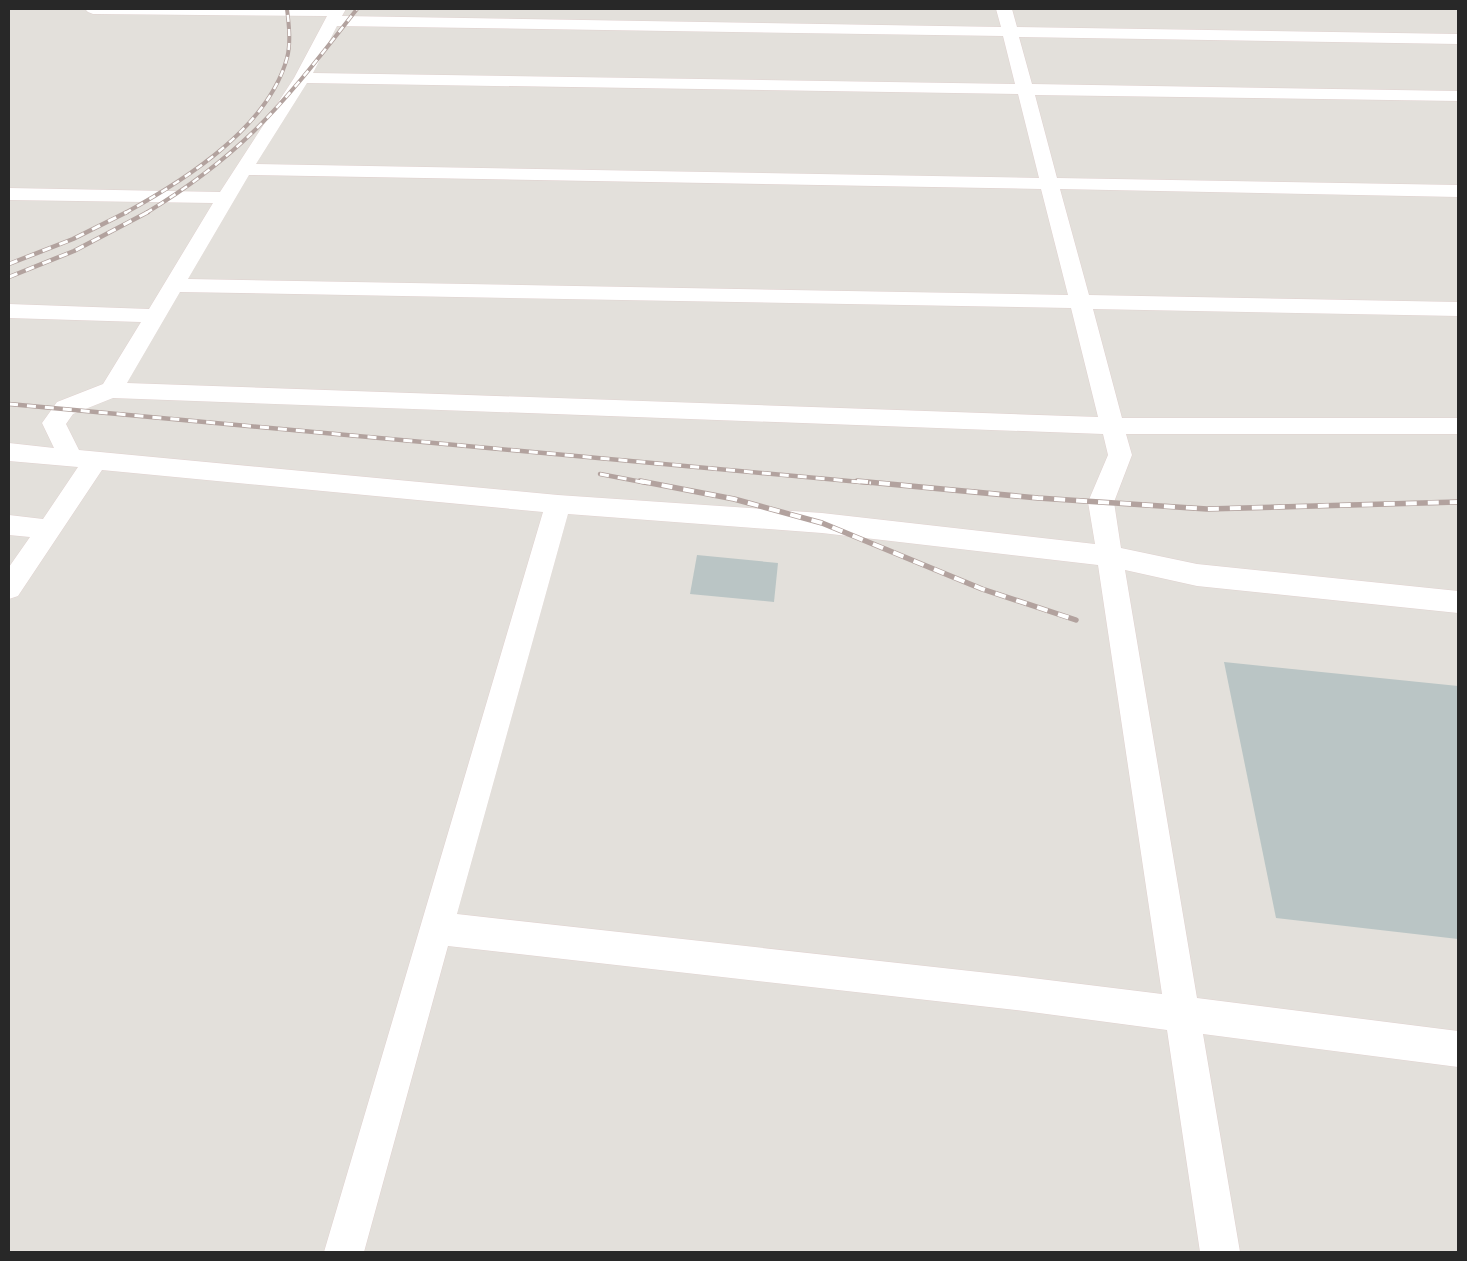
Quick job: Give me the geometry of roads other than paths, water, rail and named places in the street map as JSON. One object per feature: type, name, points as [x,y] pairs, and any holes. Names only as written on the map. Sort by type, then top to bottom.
[{"type":"lane","points":[[94,9],[1010,32],[1458,39]]},
{"type":"lane","points":[[1004,9],[1120,455],[1101,502],[1220,1252]]},
{"type":"lane","points":[[111,390],[242,169],[302,78],[335,14]]},
{"type":"lane","points":[[302,78],[1458,96]]},
{"type":"lane","points":[[242,169],[1458,191]]},
{"type":"lane","points":[[9,194],[225,198]]},
{"type":"lane","points":[[173,285],[1458,309]]},
{"type":"lane","points":[[9,311],[155,316]]},
{"type":"lane","points":[[71,457],[54,423],[65,408],[111,390],[1112,426],[1458,426]]},
{"type":"lane","points":[[9,452],[558,504],[822,522],[1110,556],[1197,575],[1458,602]]},
{"type":"lane","points":[[9,588],[96,460]]},
{"type":"lane","points":[[344,1252],[558,504]]},
{"type":"lane","points":[[9,526],[49,529]]},
{"type":"lane","points":[[437,928],[1024,994],[1458,1049]]},
{"type":"railway","points":[[125,213],[198,168],[243,129],[262,107],[277,83],[287,58],[289,40],[287,9]]},
{"type":"railway","points":[[146,213],[202,176],[253,132],[294,88],[357,9]]},
{"type":"railway","points":[[9,277],[74,251],[148,212]]},
{"type":"railway","points":[[9,264],[73,239],[125,213]]},
{"type":"railway","points":[[9,404],[871,483]]},
{"type":"railway","points":[[600,474],[647,483]]},
{"type":"railway","points":[[640,481],[734,499],[822,523],[982,589],[1076,620]]},
{"type":"railway","points":[[857,481],[1038,498],[1207,509],[1458,502]]}]
